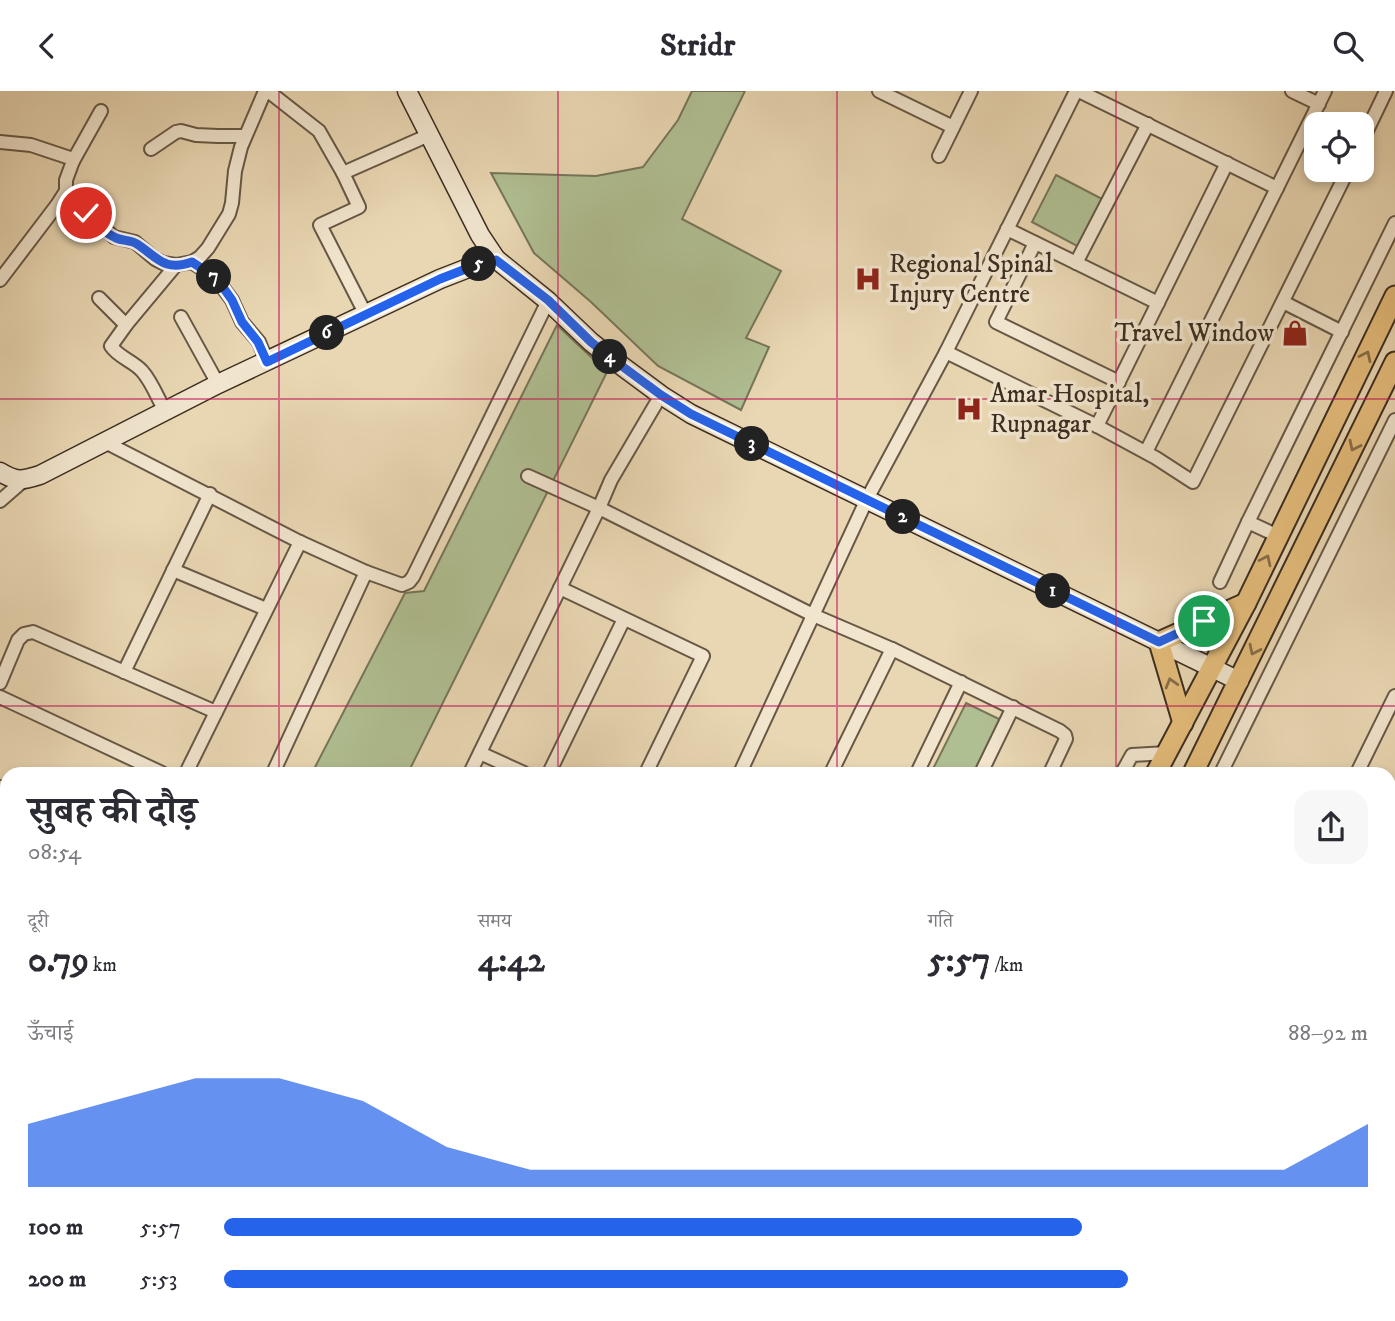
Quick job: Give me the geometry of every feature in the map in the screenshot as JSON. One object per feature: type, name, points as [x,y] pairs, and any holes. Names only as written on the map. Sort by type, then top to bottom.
[{"type":"main road","points":[[1159,767],[1246,603],[1395,296]]},
{"type":"main road","points":[[1196,767],[1395,362]]},
{"type":"main road","points":[[1183,723],[1159,642],[1246,603]]},
{"type":"street","points":[[65,191],[107,232],[135,242],[155,259],[176,265],[192,262],[208,248],[229,214],[235,171],[245,135],[267,91],[319,131],[359,207],[320,225],[366,314]]},
{"type":"street","points":[[407,91],[480,235],[496,260],[548,300],[591,342],[661,395],[691,414],[1239,681]]},
{"type":"street","points":[[879,91],[953,127]]},
{"type":"street","points":[[939,156],[971,91]]},
{"type":"street","points":[[743,767],[867,499],[946,352],[1077,91],[1277,188]]},
{"type":"street","points":[[1292,91],[1319,104]]},
{"type":"street","points":[[1146,452],[1325,91]]},
{"type":"street","points":[[1374,116],[1386,91]]},
{"type":"street","points":[[0,280],[57,205],[65,191],[66,180],[74,161],[101,111]]},
{"type":"street","points":[[1076,263],[1148,124]]},
{"type":"street","points":[[151,149],[181,131],[196,135],[245,135]]},
{"type":"street","points":[[343,173],[429,135]]},
{"type":"street","points":[[0,142],[40,147],[74,161]]},
{"type":"street","points":[[1097,426],[1227,163]]},
{"type":"street","points":[[946,352],[1097,426],[1146,452],[1193,482],[1342,182]]},
{"type":"street","points":[[1220,582],[1395,223]]},
{"type":"street","points":[[1007,229],[1158,303]]},
{"type":"street","points":[[1035,243],[997,324],[1119,382]]},
{"type":"street","points":[[0,501],[23,481],[40,475],[218,384],[440,279],[496,260]]},
{"type":"street","points":[[192,262],[220,283],[242,322],[258,342],[267,362]]},
{"type":"street","points":[[165,411],[145,375],[111,346],[176,265]]},
{"type":"street","points":[[99,298],[126,325]]},
{"type":"street","points":[[105,442],[300,542],[402,585],[413,577],[548,300]]},
{"type":"street","points":[[1283,302],[1342,332]]},
{"type":"street","points":[[181,317],[218,384]]},
{"type":"street","points":[[473,767],[611,480],[661,395]]},
{"type":"street","points":[[1224,767],[1395,420]]},
{"type":"street","points":[[0,472],[12,479],[23,481]]},
{"type":"street","points":[[528,477],[599,508],[813,615],[892,649],[1060,731],[1066,739],[1053,767]]},
{"type":"street","points":[[124,672],[210,494]]},
{"type":"street","points":[[1248,522],[1278,536]]},
{"type":"street","points":[[189,767],[300,542]]},
{"type":"street","points":[[173,570],[266,608]]},
{"type":"street","points":[[276,767],[366,572]]},
{"type":"street","points":[[561,588],[703,656],[649,767]]},
{"type":"street","points":[[552,767],[624,619]]},
{"type":"street","points":[[0,683],[18,640],[24,634],[33,632],[216,712]]},
{"type":"street","points":[[834,767],[892,649]]},
{"type":"street","points":[[920,767],[961,682]]},
{"type":"street","points":[[1361,767],[1389,723],[1395,696]]},
{"type":"street","points":[[0,697],[149,767]]},
{"type":"street","points":[[984,767],[1013,707]]},
{"type":"street","points":[[480,753],[511,767]]},
{"type":"street","points":[[1125,767],[1132,755],[1167,753]]},
{"type":"green space","points":[[692,91],[745,91],[682,219],[781,271],[746,338],[769,347],[741,410],[658,366],[591,302],[534,253],[491,173],[596,176],[643,167],[678,120]]},
{"type":"green space","points":[[1056,175],[1104,200],[1079,247],[1032,222]]},
{"type":"green space","points":[[557,325],[607,372],[411,767],[315,767],[405,593],[424,591]]},
{"type":"green space","points":[[966,703],[1001,720],[977,767],[934,767]]},
{"type":"place","name":"Regional Spinal Injury Centre","points":[[868,279]]},
{"type":"place","name":"Travel Window","points":[[1295,333]]},
{"type":"place","name":"Amar Hospital, Rupnagar","points":[[969,409]]},
{"type":"route","points":[[86,213],[114,237],[135,242],[163,263],[184,265],[192,262],[216,278],[227,292],[242,322],[258,342],[267,362],[440,279],[496,260],[548,300],[611,358],[691,414],[1159,642],[1204,621]]}]
